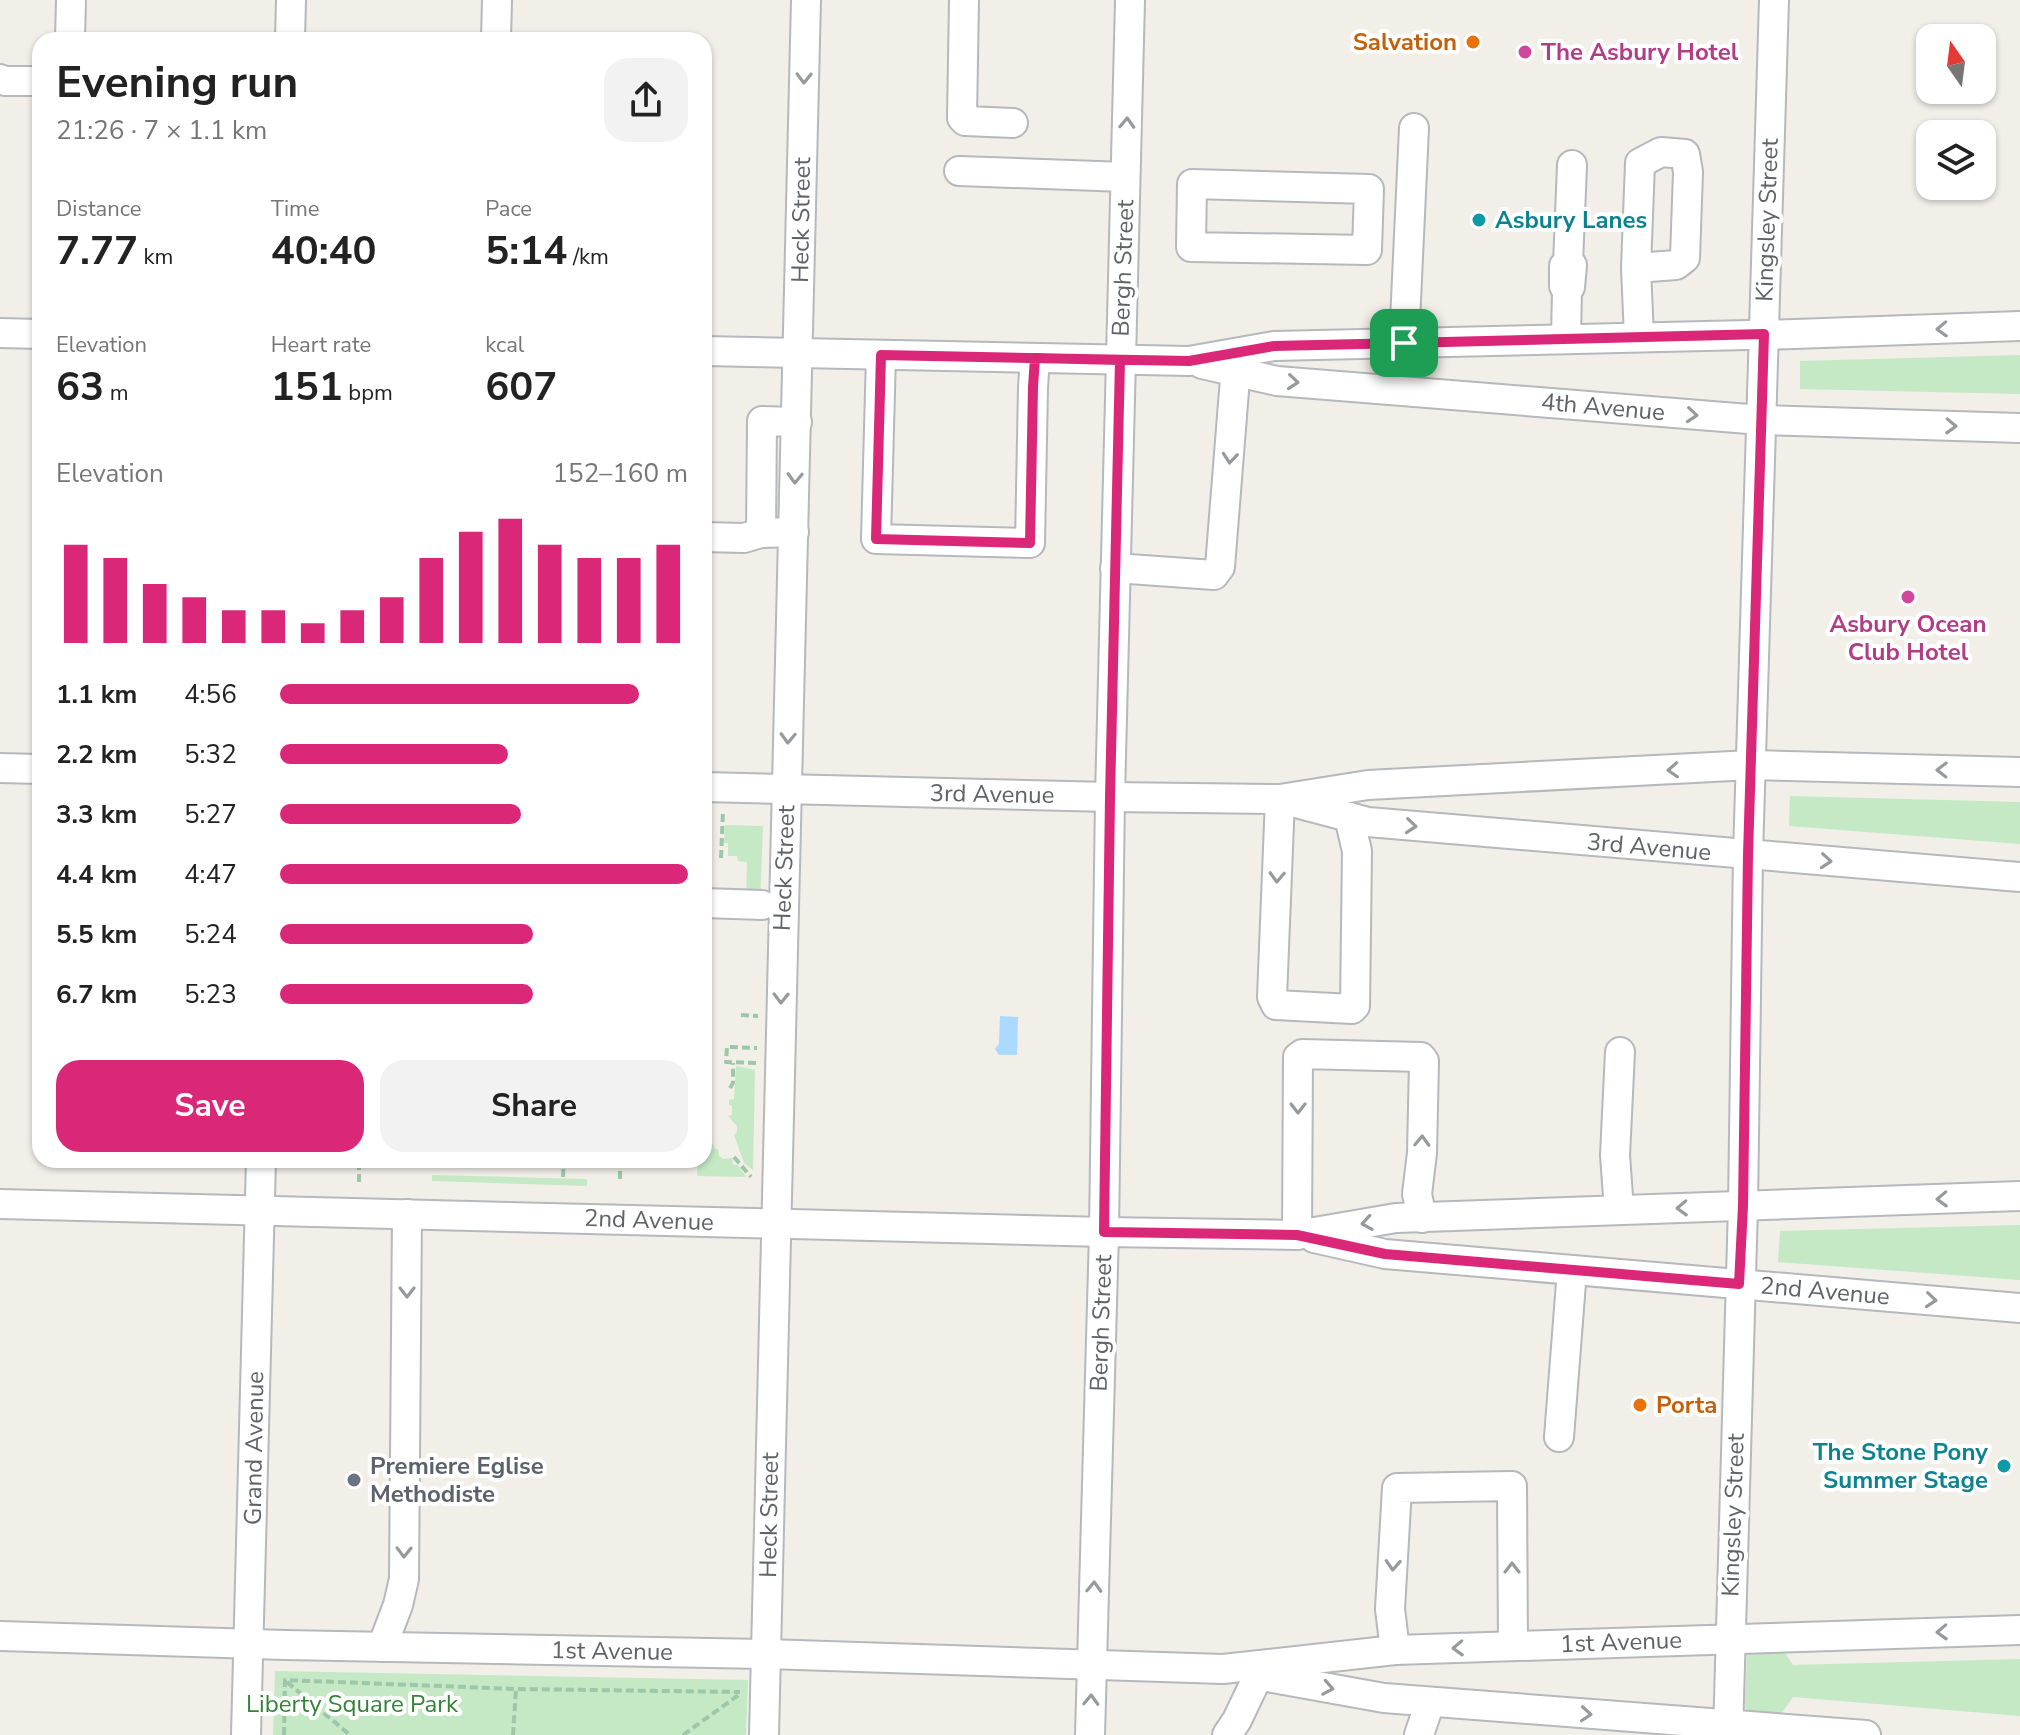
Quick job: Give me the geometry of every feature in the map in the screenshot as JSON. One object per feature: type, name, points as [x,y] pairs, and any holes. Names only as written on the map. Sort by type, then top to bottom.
[{"type":"street","points":[[70,32],[71,0]]},
{"type":"street","points":[[290,32],[291,0]]},
{"type":"street","points":[[496,32],[497,0]]},
{"type":"street","name":"Heck Street","points":[[764,1735],[806,0]]},
{"type":"street","points":[[964,0],[962,118],[965,121],[1013,123]]},
{"type":"street","name":"Bergh Street","points":[[1090,1735],[1104,1232],[1110,797],[1130,0]]},
{"type":"street","name":"Kingsley Street","points":[[1728,1730],[1743,1206],[1748,855],[1774,0]]},
{"type":"street","points":[[0,79],[32,81]]},
{"type":"street","points":[[1404,343],[1414,128]]},
{"type":"street","points":[[1566,339],[1572,165]]},
{"type":"street","points":[[959,171],[1125,177]]},
{"type":"street","points":[[1367,250],[1369,189],[1192,184],[1191,247],[1367,250],[1381,260],[1408,254]]},
{"type":"street","points":[[1636,268],[1639,337]]},
{"type":"street","name":"4th Avenue","points":[[1237,362],[1274,346],[2020,326]]},
{"type":"street","points":[[0,333],[32,334]]},
{"type":"street","name":"4th Avenue","points":[[712,351],[1237,362],[1277,381],[1761,420],[2020,428]]},
{"type":"street","points":[[881,355],[876,539],[1030,543],[1035,358]]},
{"type":"street","points":[[1115,568],[1214,575],[1220,567],[1237,362]]},
{"type":"street","points":[[761,533],[762,421],[797,422]]},
{"type":"street","points":[[712,537],[744,538],[761,533],[794,532]]},
{"type":"street","name":"3rd Avenue","points":[[712,787],[1280,799],[1368,785],[1751,765],[2020,772]]},
{"type":"street","points":[[0,768],[32,769]]},
{"type":"street","points":[[1280,799],[1272,997],[1276,1005],[1352,1009],[1355,1006],[1357,851],[1349,817]]},
{"type":"street","name":"3rd Avenue","points":[[1280,799],[1368,822],[2020,877]]},
{"type":"street","points":[[712,903],[762,905]]},
{"type":"street","points":[[1619,1210],[1615,1155],[1620,1052]]},
{"type":"street","points":[[1297,1235],[1298,1057],[1302,1054],[1421,1057],[1424,1061],[1422,1153],[1417,1194],[1422,1218]]},
{"type":"street","name":"Grand Avenue","points":[[246,1735],[261,1168]]},
{"type":"street","name":"2nd Avenue","points":[[0,1204],[1297,1235],[1396,1218],[2020,1196]]},
{"type":"street","points":[[382,1647],[404,1579],[407,1214]]},
{"type":"street","name":"2nd Avenue","points":[[1297,1235],[1385,1254],[2020,1308]]},
{"type":"street","points":[[1559,1437],[1572,1270]]},
{"type":"street","points":[[1395,1650],[1390,1609],[1397,1488],[1512,1486],[1513,1646]]},
{"type":"street","name":"1st Avenue","points":[[0,1636],[767,1654],[1223,1669],[1395,1650],[2020,1630]]},
{"type":"street","name":"1st Avenue","points":[[1223,1669],[1384,1698],[1728,1730],[1866,1735]]},
{"type":"street","points":[[1230,1734],[1258,1676]]},
{"type":"street","points":[[1419,1735],[1430,1702]]},
{"type":"path","points":[[721,858],[723,809]]},
{"type":"path","points":[[758,1048],[727,1047],[726,1062],[758,1063]]},
{"type":"path","points":[[730,1088],[733,1083],[733,1062]]},
{"type":"path","points":[[734,1157],[755,1182]]},
{"type":"path","points":[[359,1168],[359,1182]]},
{"type":"path","points":[[563,1177],[564,1168]]},
{"type":"path","points":[[620,1168],[620,1179]]},
{"type":"path","points":[[285,1680],[516,1689],[742,1692]]},
{"type":"path","points":[[284,1735],[285,1680]]},
{"type":"path","points":[[285,1680],[350,1735]]},
{"type":"path","points":[[513,1735],[516,1689]]},
{"type":"path","points":[[742,1692],[742,1706]]},
{"type":"path","points":[[683,1735],[742,1692]]},
{"type":"green space","points":[[2020,355],[2020,394],[1800,389],[1800,361]]},
{"type":"green space","points":[[1790,796],[2020,802],[2020,844],[1789,826]]},
{"type":"green space","points":[[725,825],[763,826],[760,903],[746,902],[747,862],[738,861],[737,856],[728,856],[728,843],[724,843]]},
{"type":"green space","points":[[736,1066],[755,1070],[753,1170],[744,1163],[734,1135],[737,1126],[728,1116],[732,1115],[729,1100],[734,1099]]},
{"type":"green space","points":[[712,1145],[723,1159],[732,1158],[733,1165],[738,1165],[746,1177],[697,1176],[698,1168],[712,1168]]},
{"type":"green space","points":[[432,1175],[587,1179],[587,1186],[432,1181]]},
{"type":"green space","points":[[2020,1225],[2020,1280],[1778,1262],[1780,1231]]},
{"type":"green space","points":[[1781,1647],[1793,1665],[2020,1659],[2020,1716],[1793,1697],[1778,1718],[1751,1715],[1745,1707],[1747,1653]]},
{"type":"green space","name":"Liberty Square Park","points":[[275,1671],[748,1680],[746,1735],[273,1735]]},
{"type":"water","points":[[1000,1016],[1018,1017],[1017,1055],[999,1055],[995,1049],[999,1044]]},
{"type":"place","name":"Salvation","points":[[1473,42]]},
{"type":"place","name":"The Asbury Hotel","points":[[1525,52]]},
{"type":"place","name":"Asbury Lanes","points":[[1479,220]]},
{"type":"place","name":"Asbury Ocean Club Hotel","points":[[1908,597]]},
{"type":"place","name":"Porta","points":[[1640,1405]]},
{"type":"place","name":"The Stone Pony Summer Stage","points":[[2004,1466]]},
{"type":"place","name":"Premiere Eglise Methodiste","points":[[354,1480]]},
{"type":"route","points":[[1404,343],[1274,346],[1189,361],[1120,360],[1035,358],[881,355],[876,539],[1030,543],[1035,358],[1120,360],[1104,1232],[1297,1235],[1385,1254],[1739,1284],[1764,334],[1404,343]]}]
